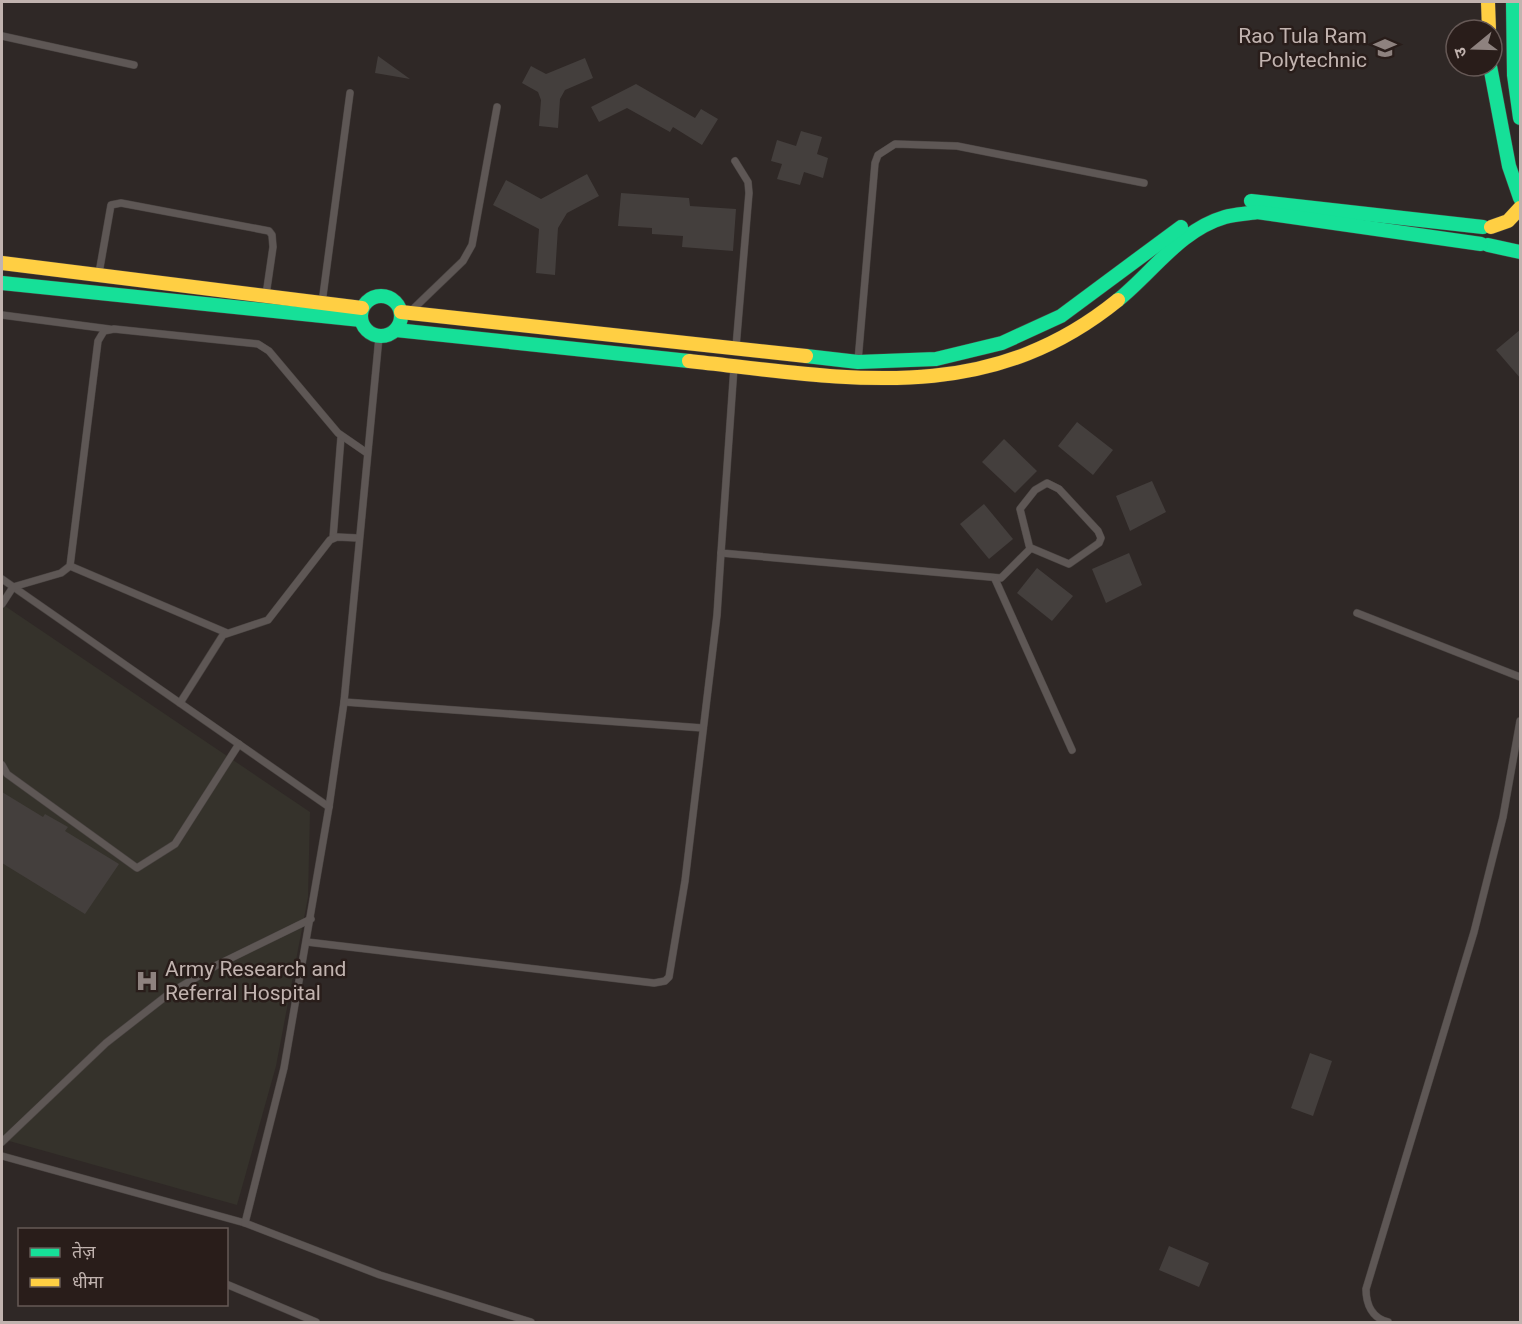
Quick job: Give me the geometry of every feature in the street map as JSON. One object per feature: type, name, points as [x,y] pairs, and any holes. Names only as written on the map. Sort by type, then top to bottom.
[{"type":"main road","points":[[1488,2],[1489,18]]},
{"type":"main road","points":[[1513,2],[1514,75],[1521,118]]},
{"type":"main road","points":[[1492,78],[1509,166],[1521,198]]},
{"type":"main road","points":[[1190,228],[1109,308],[1069,332],[1018,358],[955,375],[919,379],[857,379],[396,330],[379,337],[367,331],[362,314],[371,298],[383,296],[394,301],[405,313],[858,362],[909,361],[957,356],[1002,343],[1062,316],[1190,228],[1222,217],[1257,212],[1487,227],[1508,221],[1521,208]]},
{"type":"main road","points":[[1327,216],[1521,252]]},
{"type":"main road","points":[[2,263],[322,303],[362,314]]},
{"type":"main road","points":[[2,283],[97,293],[362,314]]},
{"type":"main road","points":[[396,330],[405,313]]},
{"type":"lane","points":[[2,36],[134,65]]},
{"type":"lane","points":[[322,303],[350,93]]},
{"type":"lane","points":[[405,313],[468,254],[498,107]]},
{"type":"lane","points":[[857,379],[875,163],[886,148],[909,143],[957,146],[1144,183]]},
{"type":"lane","points":[[307,942],[654,983],[664,981],[669,977],[686,881],[722,553],[748,194],[748,182],[735,161]]},
{"type":"lane","points":[[97,293],[111,205],[121,203],[268,231],[272,235],[273,247],[266,296]]},
{"type":"lane","points":[[2,315],[109,330],[258,344],[269,351],[341,436],[367,453]]},
{"type":"lane","points":[[2,604],[13,587],[60,573],[70,566],[98,341],[100,334],[109,330]]},
{"type":"lane","points":[[245,1223],[284,1068],[329,807],[344,702],[379,337]]},
{"type":"lane","points":[[180,703],[218,642],[227,633],[268,620],[333,538],[341,436]]},
{"type":"lane","points":[[1047,483],[1059,489],[1098,531],[1101,538],[1099,543],[1069,564],[1031,548],[1020,519],[1020,509],[1035,490],[1047,483]]},
{"type":"lane","points":[[333,538],[358,538]]},
{"type":"lane","points":[[722,553],[995,579],[1006,576],[1031,548]]},
{"type":"lane","points":[[70,566],[227,633]]},
{"type":"lane","points":[[2,579],[329,807]]},
{"type":"lane","points":[[995,579],[1072,750]]},
{"type":"lane","points":[[1358,613],[1521,677]]},
{"type":"lane","points":[[344,702],[703,728]]},
{"type":"lane","points":[[1388,1323],[1369,1308],[1366,1289],[1474,932],[1503,817],[1521,721]]},
{"type":"lane","points":[[2,765],[7,774],[137,867],[175,844],[239,744]]},
{"type":"lane","points":[[2,1143],[106,1043],[170,993],[217,965],[311,919]]},
{"type":"lane","points":[[2,1156],[245,1223],[380,1275],[531,1323]]},
{"type":"lane","points":[[228,1285],[315,1323]]},
{"type":"shaded area","name":"Army Research and Referral Hospital","points":[[2,604],[310,812],[308,897],[276,1066],[237,1205],[2,1139]]},
{"type":"building","points":[[378,56],[410,79],[375,73]]},
{"type":"building","points":[[585,58],[593,78],[565,90],[560,99],[558,128],[539,126],[541,100],[538,92],[522,83],[531,66],[546,74]]},
{"type":"building","points":[[636,84],[695,118],[701,109],[718,119],[702,145],[673,127],[670,132],[627,108],[599,122],[591,107]]},
{"type":"building","points":[[801,131],[822,137],[817,154],[828,158],[823,178],[804,172],[800,185],[777,179],[782,164],[771,161],[777,140],[796,146]]},
{"type":"building","points":[[587,174],[599,196],[567,213],[558,228],[555,275],[536,273],[539,229],[493,205],[506,180],[541,199]]},
{"type":"building","points":[[621,193],[689,198],[690,206],[736,209],[733,251],[682,247],[683,236],[652,234],[652,228],[618,226]]},
{"type":"building","points":[[1521,329],[1521,379],[1496,350]]},
{"type":"building","points":[[1077,422],[1113,450],[1093,475],[1058,446]]},
{"type":"building","points":[[1004,439],[1037,471],[1015,493],[982,462]]},
{"type":"building","points":[[1152,481],[1166,512],[1130,531],[1116,496]]},
{"type":"building","points":[[984,504],[1013,539],[989,559],[960,524]]},
{"type":"building","points":[[1129,553],[1142,585],[1106,603],[1092,569]]},
{"type":"building","points":[[1037,568],[1073,596],[1052,621],[1017,593]]},
{"type":"building","points":[[2,792],[43,817],[45,814],[68,827],[65,831],[119,864],[85,914],[2,863]]},
{"type":"building","points":[[1310,1053],[1332,1061],[1313,1116],[1291,1108]]},
{"type":"building","points":[[1169,1246],[1209,1263],[1199,1287],[1159,1270]]},
{"type":"traffic: fast","points":[[1513,2],[1514,75],[1520,118]]},
{"type":"traffic: fast","points":[[1492,78],[1509,166],[1520,198]]},
{"type":"traffic: fast","points":[[1251,201],[1483,227]]},
{"type":"traffic: fast","points":[[1118,300],[1194,232],[1209,223],[1233,215],[1257,212],[1481,244]]},
{"type":"traffic: fast","points":[[806,356],[858,362],[936,359],[1002,343],[1061,316],[1181,227]]},
{"type":"traffic: fast","points":[[1488,245],[1520,252]]},
{"type":"traffic: fast","points":[[2,283],[361,320]]},
{"type":"traffic: fast","points":[[381,296],[389,297],[395,302],[400,308],[401,316],[400,324],[395,330],[389,335],[381,336],[373,335],[367,330],[362,324],[361,316],[362,308],[367,302],[373,297],[381,296]]},
{"type":"traffic: fast","points":[[396,330],[689,361]]},
{"type":"traffic: slow","points":[[1488,2],[1489,18]]},
{"type":"traffic: slow","points":[[1491,227],[1508,221],[1520,208]]},
{"type":"traffic: slow","points":[[2,263],[362,308]]},
{"type":"traffic: slow","points":[[689,361],[859,378],[912,377],[965,371],[1017,357],[1068,334],[1118,300]]},
{"type":"traffic: slow","points":[[401,312],[806,356]]},
{"type":"place","name":"Rao Tula Ram Polytechnic","points":[[1385,48]]},
{"type":"place","name":"Army Research and Referral Hospital","points":[[147,981]]}]
